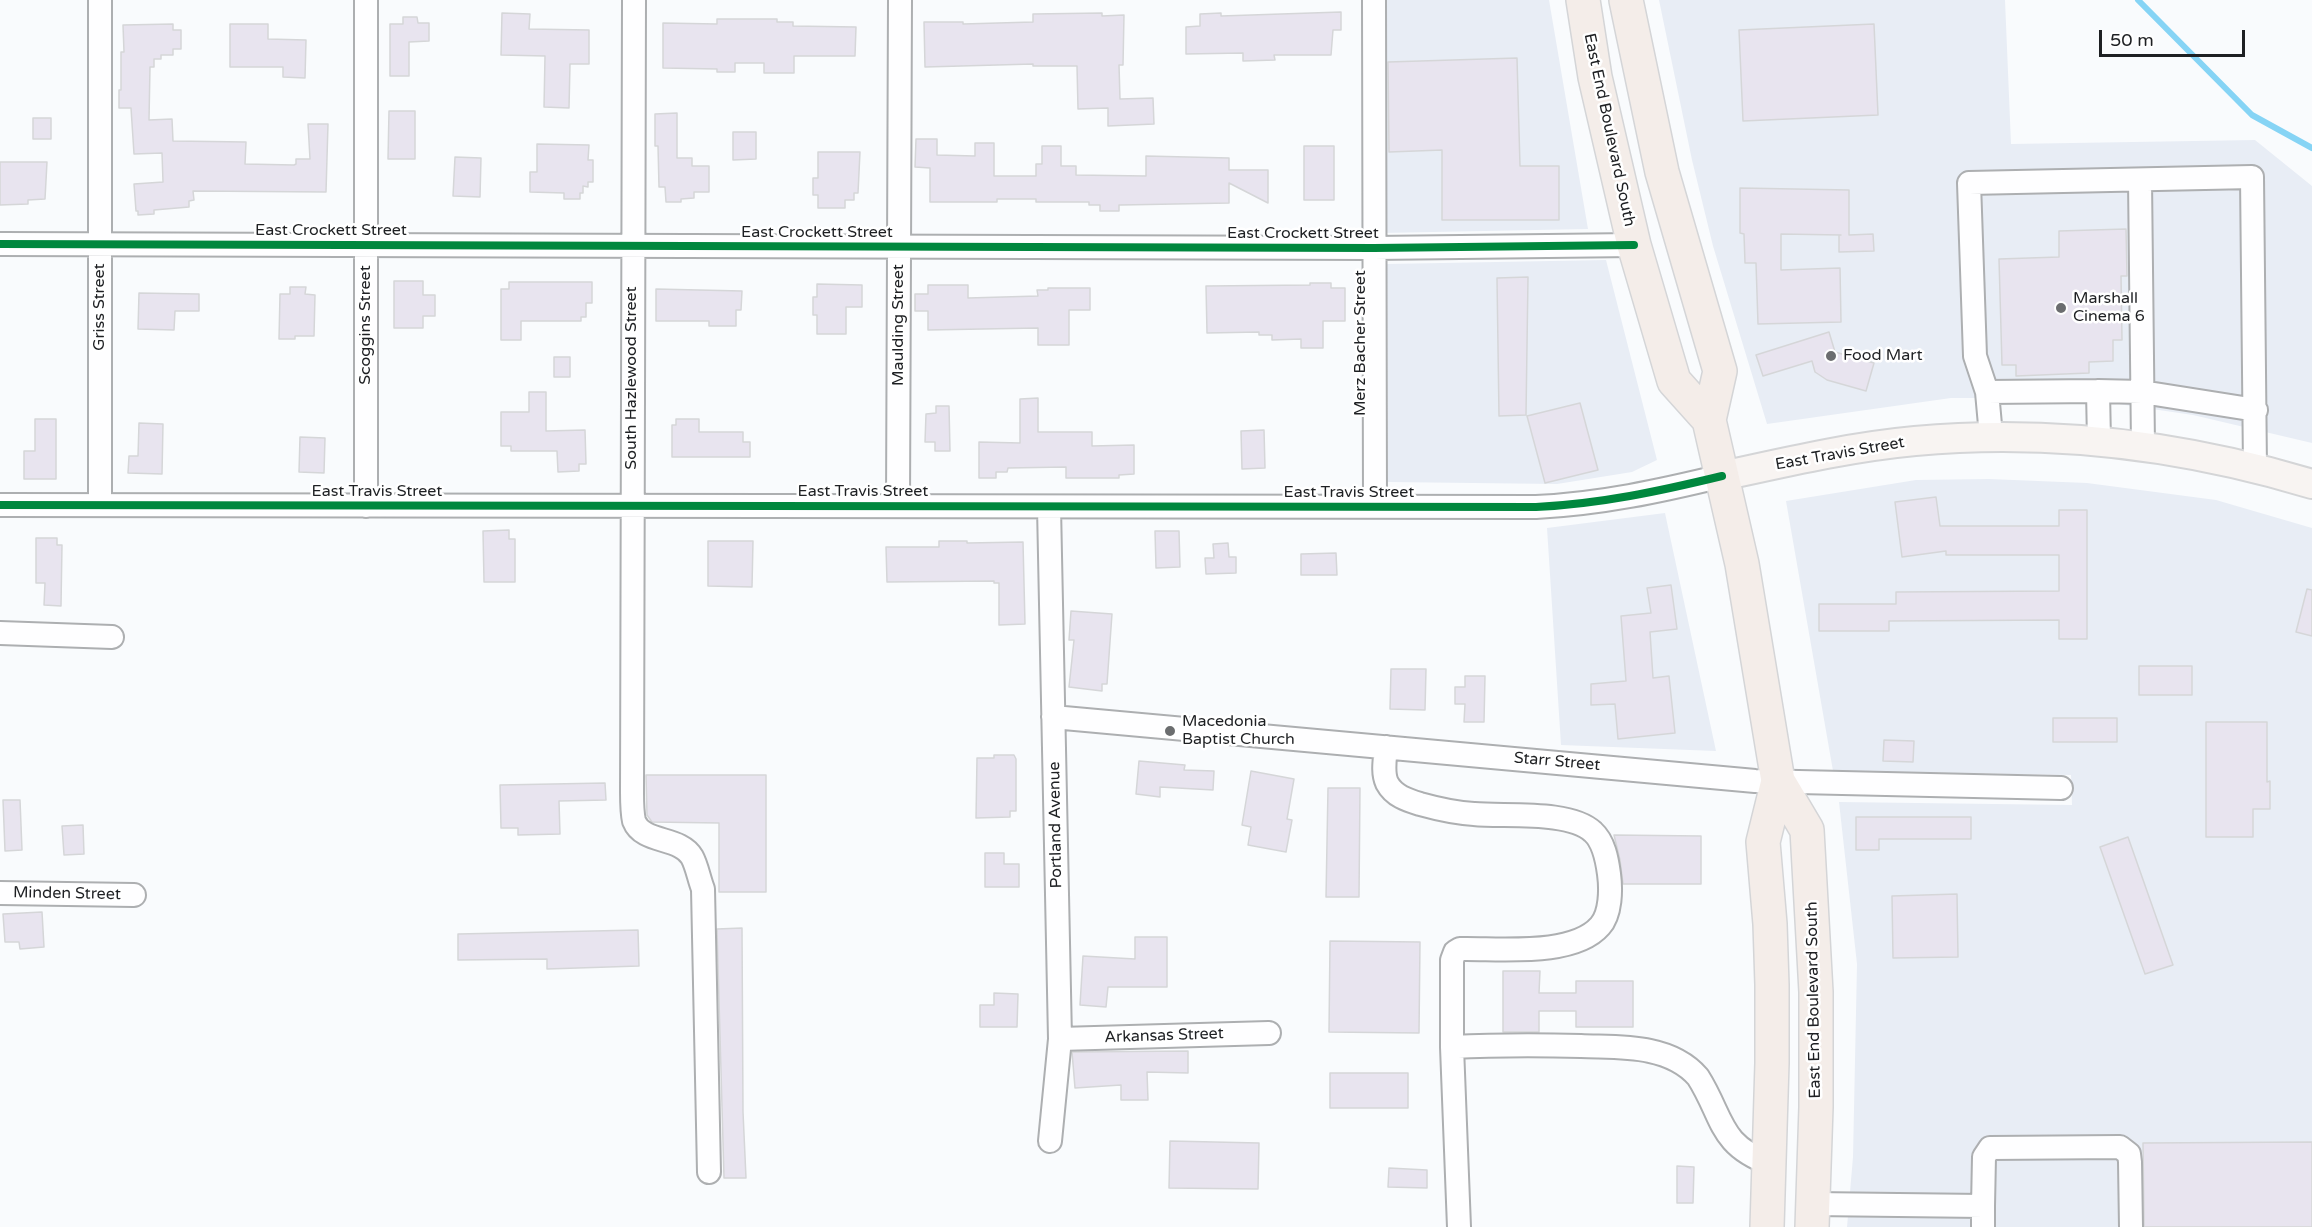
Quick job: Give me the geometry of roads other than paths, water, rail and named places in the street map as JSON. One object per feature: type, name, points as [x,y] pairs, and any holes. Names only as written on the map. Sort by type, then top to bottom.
[{"type":"highway","name":"East End Boulevard South","points":[[1583,0],[1595,77],[1634,245],[1674,381],[1709,420]]},
{"type":"highway","name":"East End Boulevard South","points":[[1626,0],[1662,172],[1720,371],[1709,420],[1746,585],[1778,782],[1807,830],[1816,992],[1816,1107],[1812,1216]]},
{"type":"highway","name":"East End Boulevard South","points":[[1767,1227],[1771,1164],[1772,985],[1763,842],[1778,782]]},
{"type":"main road","name":"East Travis Street","points":[[1722,476],[1853,449],[1914,441],[1991,436],[2048,436],[2143,446],[2191,454],[2255,468],[2312,484]]},
{"type":"street","name":"Griss Street","points":[[100,0],[100,505]]},
{"type":"street","name":"Scoggins Street","points":[[366,0],[366,506]]},
{"type":"street","name":"South Hazlewood Street","points":[[634,0],[632,245],[634,820],[639,829],[649,835],[680,845],[691,856],[703,889],[709,1172]]},
{"type":"street","name":"Maulding Street","points":[[898,506],[900,0]]},
{"type":"street","name":"Merz Bacher Street","points":[[1374,0],[1375,507]]},
{"type":"street","points":[[1991,436],[1988,392],[1975,356],[1969,183],[2253,177],[2255,468]]},
{"type":"street","points":[[2140,180],[2143,446]]},
{"type":"street","name":"East Crockett Street","points":[[0,244],[1374,248],[1634,245]]},
{"type":"street","points":[[2098,391],[2100,441]]},
{"type":"street","points":[[1988,392],[2142,393],[2256,410]]},
{"type":"street","name":"East Travis Street","points":[[0,505],[1536,507],[1593,503],[1666,490],[1722,476]]},
{"type":"street","name":"Portland Avenue","points":[[1049,507],[1060,1039],[1050,1142]]},
{"type":"street","points":[[0,633],[112,637]]},
{"type":"street","name":"Starr Street","points":[[1053,717],[1778,782],[2061,788]]},
{"type":"street","points":[[1386,747],[1386,780],[1391,790],[1400,797],[1450,811],[1548,818],[1582,824],[1599,839],[1607,863],[1609,896],[1606,914],[1601,925],[1581,940],[1557,948],[1460,949],[1455,952],[1452,960],[1452,1047],[1459,1227]]},
{"type":"street","name":"Minden Street","points":[[0,893],[134,895]]},
{"type":"street","name":"Arkansas Street","points":[[1060,1039],[1269,1033]]},
{"type":"street","points":[[1452,1047],[1500,1045],[1608,1047],[1650,1050],[1665,1055],[1690,1068],[1698,1077],[1732,1142],[1752,1157],[1771,1164]]},
{"type":"street","points":[[1812,1216],[1983,1216],[1984,1157],[1990,1148],[2120,1147],[2129,1154],[2131,1227]]},
{"type":"waterway","points":[[2138,0],[2252,115],[2312,148]]},
{"type":"place","name":"Marshall Cinema 6","points":[[2061,308]]},
{"type":"place","name":"Food Mart","points":[[1831,356]]},
{"type":"place","name":"Macedonia Baptist Church","points":[[1170,731]]}]
